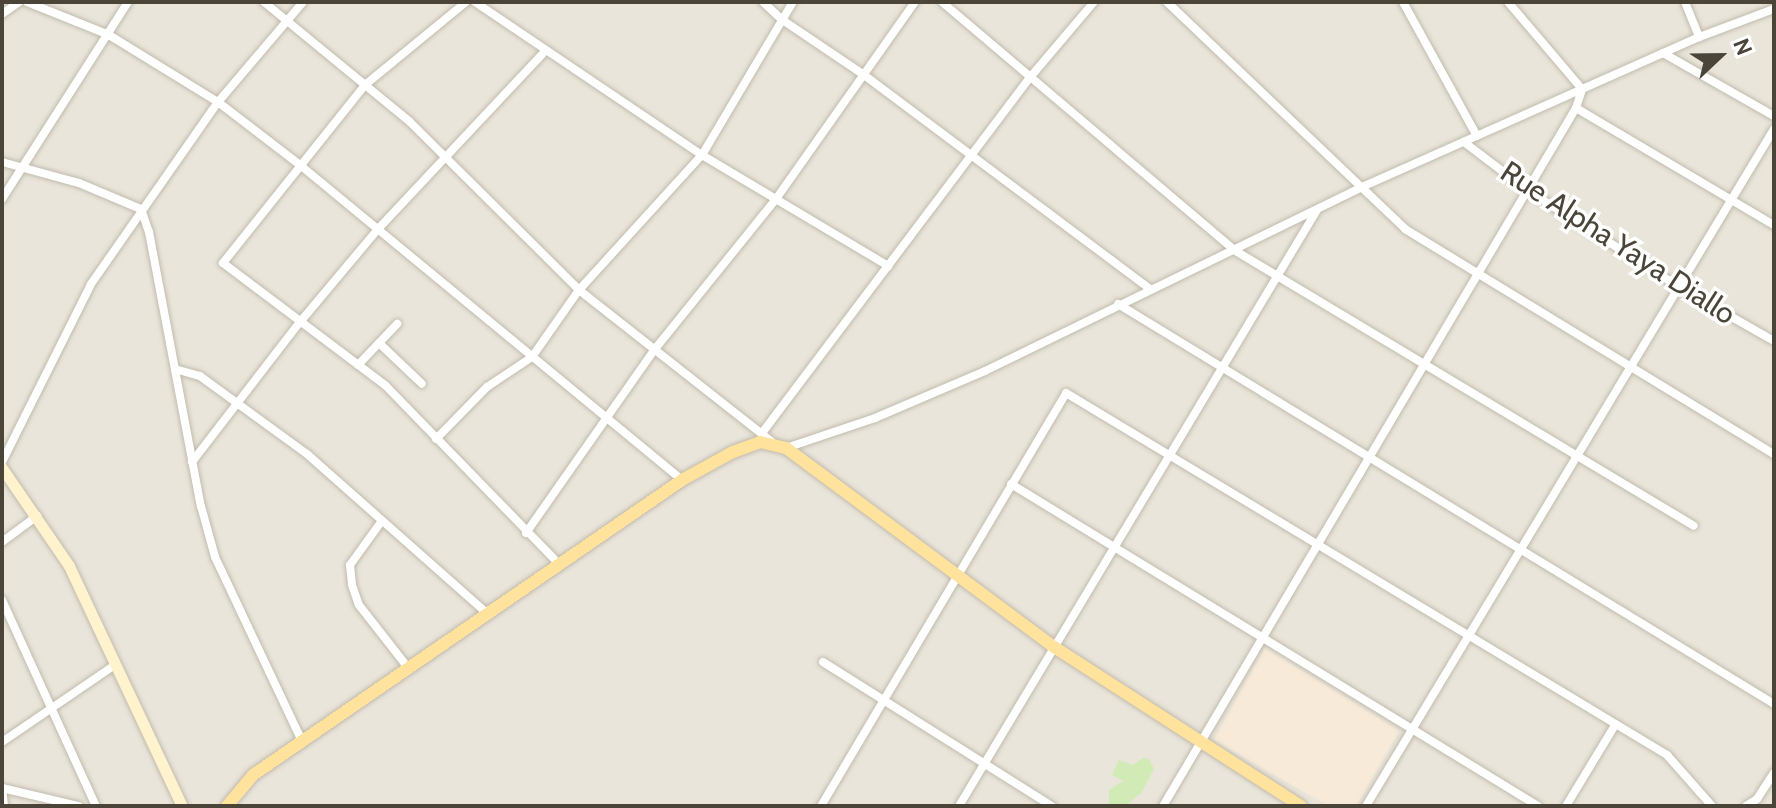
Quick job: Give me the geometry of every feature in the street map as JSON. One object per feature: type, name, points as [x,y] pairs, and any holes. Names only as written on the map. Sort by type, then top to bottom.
[{"type":"main road","points":[[227,806],[253,775],[682,480],[767,438],[786,448],[1054,647],[1301,806]]},
{"type":"street","points":[[2,14],[19,2]]},
{"type":"street","points":[[27,2],[109,35],[218,102],[300,165],[682,480]]},
{"type":"street","points":[[2,199],[128,2]]},
{"type":"street","points":[[264,2],[289,20],[445,156],[579,290],[767,438],[888,266],[1032,75],[1094,2]]},
{"type":"street","points":[[2,462],[91,284],[218,102],[303,2]]},
{"type":"street","points":[[466,2],[365,85],[223,263],[386,386],[526,533],[561,565]]},
{"type":"street","points":[[475,2],[702,155],[888,266]]},
{"type":"street","points":[[763,2],[781,19],[973,154],[1150,289]]},
{"type":"street","points":[[436,439],[487,387],[532,357],[579,290],[702,155],[793,2]]},
{"type":"street","points":[[526,533],[655,349],[776,199],[915,2]]},
{"type":"street","points":[[942,2],[1032,75],[1234,250],[1694,526]]},
{"type":"street","points":[[1403,2],[1477,136]]},
{"type":"street","points":[[1508,2],[1582,89]]},
{"type":"street","points":[[1685,2],[1699,37]]},
{"type":"street","points":[[1174,4],[1405,229],[1774,454]]},
{"type":"street","points":[[786,448],[875,418],[985,371],[1362,187],[1699,37],[1774,9]]},
{"type":"street","points":[[192,462],[300,322],[378,229],[545,51]]},
{"type":"street","points":[[1663,53],[1774,116]]},
{"type":"street","points":[[1163,806],[1576,108],[1582,89]]},
{"type":"street","points":[[1576,108],[1774,225]]},
{"type":"street","points":[[1366,806],[1774,129]]},
{"type":"street","name":"Rue Alpha Yaya Diallo","points":[[1464,142],[1527,190],[1679,287],[1774,341]]},
{"type":"street","points":[[2,162],[79,183],[141,209],[149,232],[192,462],[215,557],[302,741]]},
{"type":"street","points":[[959,806],[1318,208]]},
{"type":"street","points":[[1118,304],[1774,704]]},
{"type":"street","points":[[358,365],[397,324]]},
{"type":"street","points":[[379,343],[422,384]]},
{"type":"street","points":[[175,369],[200,376],[239,401],[307,454],[489,615]]},
{"type":"street","points":[[822,806],[1066,393],[1667,755],[1712,806]]},
{"type":"street","points":[[2,468],[69,566],[182,806]]},
{"type":"street","points":[[1011,484],[1538,806]]},
{"type":"street","points":[[2,542],[37,516]]},
{"type":"street","points":[[381,522],[350,565],[352,585],[359,605],[409,669]]},
{"type":"street","points":[[2,600],[96,806]]},
{"type":"street","points":[[823,662],[1052,806]]},
{"type":"street","points":[[2,742],[115,665]]},
{"type":"street","points":[[1566,806],[1615,725]]},
{"type":"street","points":[[1746,806],[1757,799],[1774,773]]},
{"type":"street","points":[[1766,785],[1774,794]]},
{"type":"street","points":[[4,806],[2,788],[79,806]]},
{"type":"shaded area","points":[[2,2],[1774,2],[1774,806],[2,806]]},
{"type":"shaded area","points":[[1265,648],[1399,731],[1356,806],[1329,806],[1214,740]]},
{"type":"green space","points":[[1143,758],[1149,759],[1154,769],[1142,792],[1126,806],[1109,806],[1109,790],[1123,781],[1112,775],[1119,760],[1133,765]]}]
